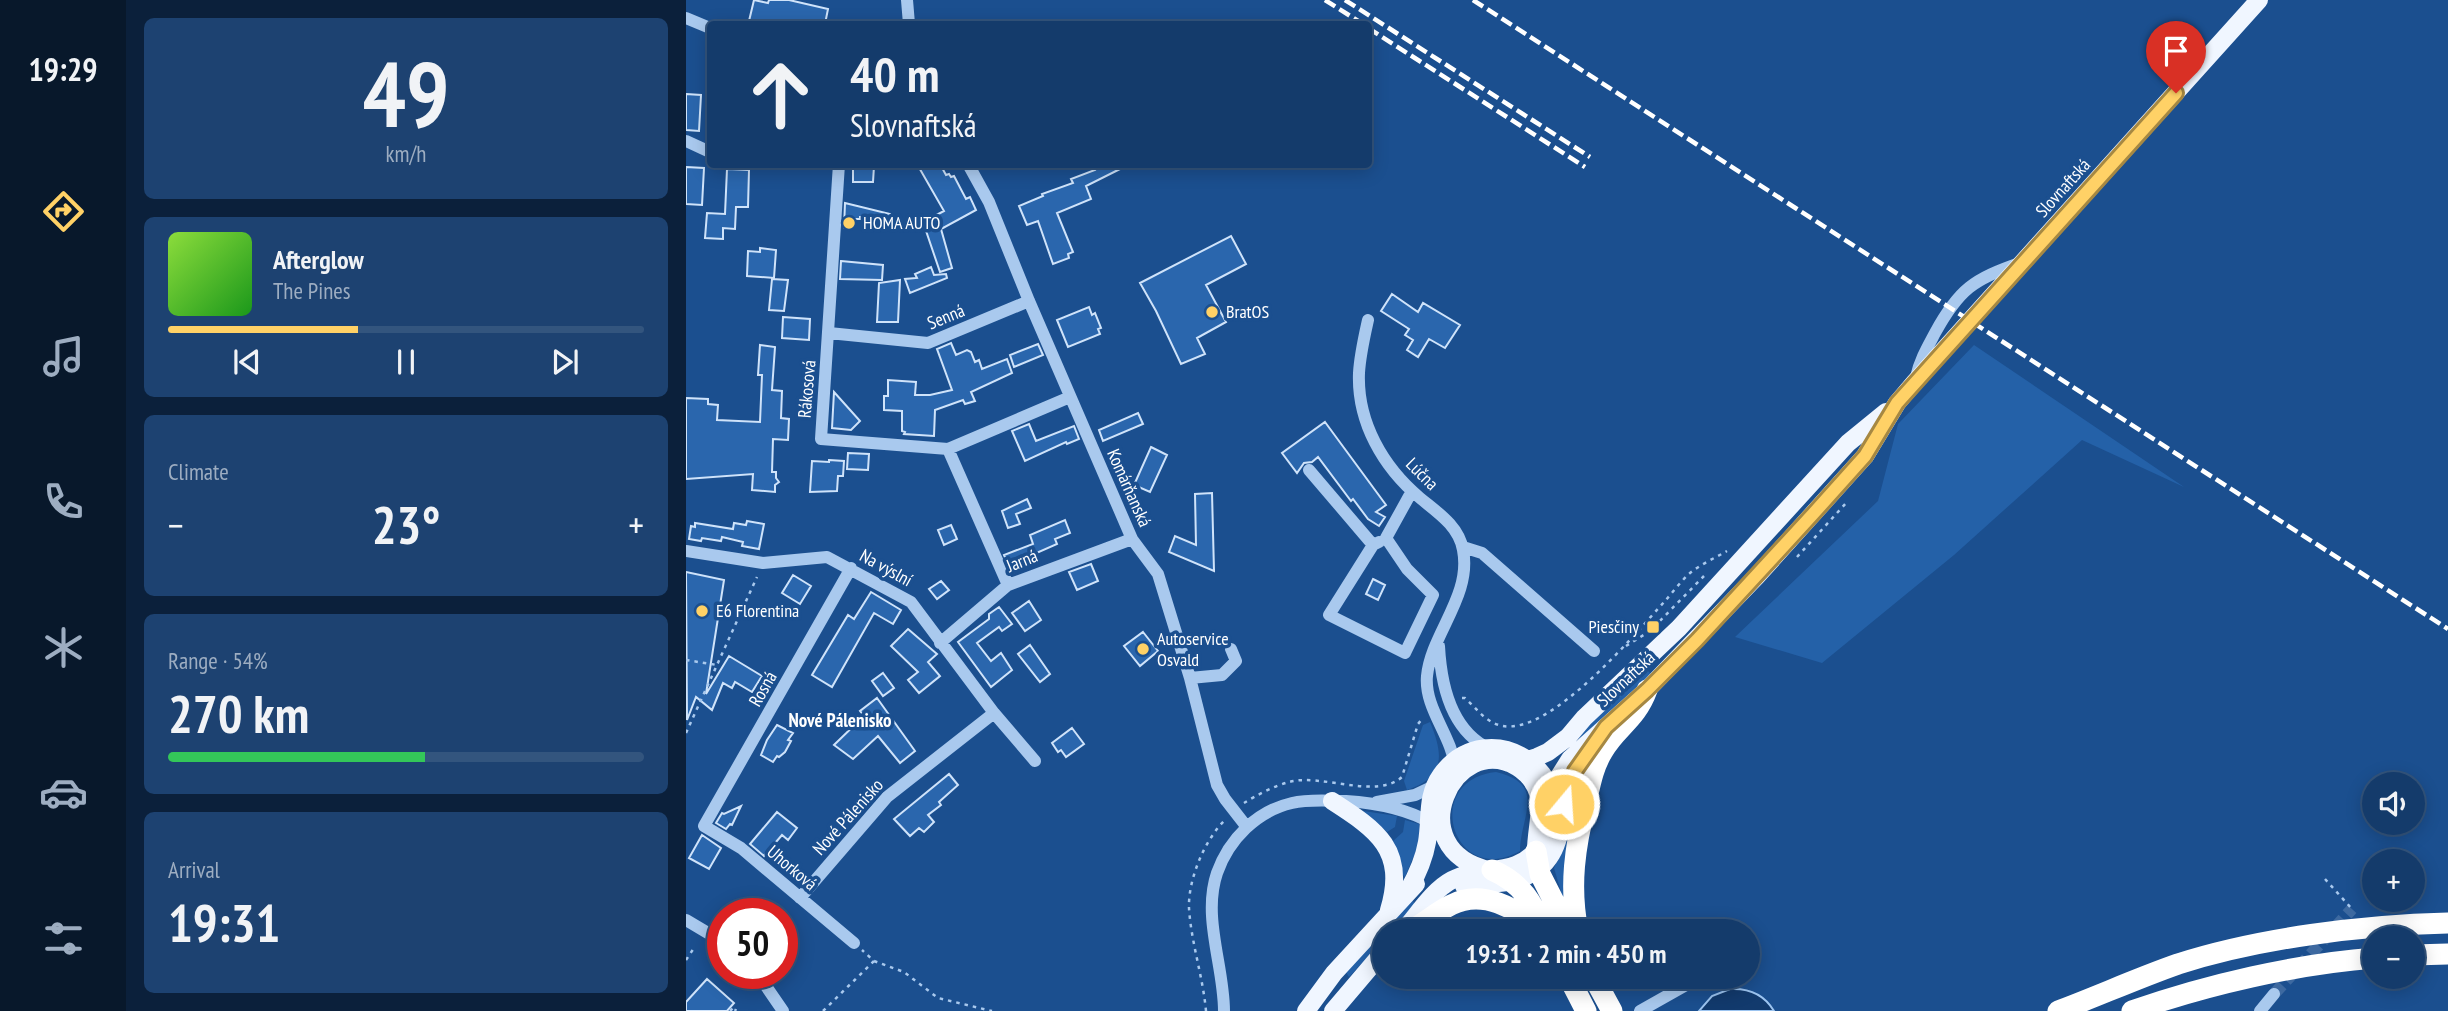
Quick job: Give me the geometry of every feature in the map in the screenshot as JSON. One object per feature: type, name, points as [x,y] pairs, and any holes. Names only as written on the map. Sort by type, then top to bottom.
[{"type":"highway","points":[[1576,919],[1573,866],[1593,774],[1603,750],[1637,712],[1647,690]]},
{"type":"highway","points":[[1537,859],[1564,919]]},
{"type":"highway","points":[[1492,870],[1513,881],[1528,896],[1539,919]]},
{"type":"highway","points":[[1429,919],[1455,903],[1481,899],[1506,905],[1527,919]]},
{"type":"highway","points":[[2058,1011],[2179,964],[2239,949],[2309,935],[2365,928],[2448,923]]},
{"type":"highway","points":[[2425,955],[2448,954]]},
{"type":"highway","points":[[2132,1011],[2241,980],[2362,960]]},
{"type":"highway","points":[[1575,989],[1586,1011]]},
{"type":"highway","points":[[1600,989],[1612,1011]]},
{"type":"main road","name":"Slovnaftská","points":[[1537,859],[1552,820],[1553,797],[1560,775],[1570,759],[1647,690],[1706,631],[1865,456],[1897,403],[1914,383],[2259,0]]},
{"type":"main road","name":"Slovnaftská","points":[[1510,757],[1529,760],[1559,746],[1584,718],[1679,628],[1847,443],[1897,403]]},
{"type":"main road","name":"Slovnaftská","points":[[1510,757],[1538,745],[1584,718]]},
{"type":"main road","points":[[1426,905],[1460,887],[1513,881],[1537,859],[1555,848],[1567,792],[1575,771],[1606,727]]},
{"type":"main road","points":[[1306,1011],[1334,974],[1430,867],[1442,833],[1442,805],[1454,770],[1472,752],[1490,749],[1510,757],[1530,778],[1539,796],[1537,859]]},
{"type":"main road","points":[[1408,891],[1422,863],[1427,842],[1429,802],[1434,786],[1443,772],[1461,772],[1479,764],[1510,757]]},
{"type":"main road","points":[[1529,760],[1546,778],[1553,797]]},
{"type":"main road","points":[[1332,801],[1370,826],[1383,842],[1394,874],[1394,888],[1388,912]]},
{"type":"main road","points":[[1442,833],[1459,856],[1479,867],[1492,870]]},
{"type":"main road","points":[[1413,919],[1453,879],[1465,874],[1511,868],[1537,859]]},
{"type":"main road","points":[[1333,1011],[1372,965]]},
{"type":"street","points":[[907,0],[909,21]]},
{"type":"street","points":[[686,18],[707,27]]},
{"type":"street","points":[[686,141],[707,151]]},
{"type":"street","name":"Rákosová","points":[[839,168],[821,439],[948,449],[1070,397]]},
{"type":"street","name":"Komárňanská","points":[[970,168],[989,202],[1029,302],[1132,539],[1158,575],[1190,678],[1217,785],[1224,799],[1246,826]]},
{"type":"street","points":[[1914,383],[1922,354],[1949,307],[1967,287],[1989,273],[2027,260]]},
{"type":"street","name":"Senná","points":[[829,333],[928,344],[1029,302]]},
{"type":"street","name":"Lúčna","points":[[1368,320],[1359,374],[1364,414],[1371,435],[1381,454],[1412,491],[1454,529],[1463,547]]},
{"type":"street","points":[[948,449],[1007,585]]},
{"type":"street","points":[[1309,470],[1374,545]]},
{"type":"street","points":[[1385,538],[1407,569],[1433,596],[1405,653],[1329,615],[1374,545],[1385,538],[1412,491]]},
{"type":"street","name":"Jarná","points":[[940,643],[1007,585],[1132,539]]},
{"type":"street","points":[[1454,770],[1449,743],[1427,689],[1429,667],[1459,593],[1463,577],[1463,547],[1482,553],[1594,651]]},
{"type":"street","name":"Na výslní","points":[[686,551],[763,563],[827,557],[911,602],[994,713],[1035,761]]},
{"type":"street","name":"Rosná","points":[[704,826],[851,568]]},
{"type":"street","points":[[1439,642],[1442,680],[1450,704],[1470,734],[1490,749]]},
{"type":"street","points":[[1190,678],[1222,675],[1236,661],[1230,649]]},
{"type":"street","name":"Nové Pálenisko","points":[[800,898],[887,797],[994,713]]},
{"type":"street","points":[[1370,803],[1415,795],[1434,786]]},
{"type":"street","points":[[1224,1011],[1212,902],[1217,874],[1229,848],[1246,826],[1271,811],[1294,802],[1332,801],[1370,803],[1412,813],[1428,821],[1442,833]]},
{"type":"street","name":"Uhorková","points":[[704,826],[741,848],[854,943]]},
{"type":"street","points":[[686,920],[707,932]]},
{"type":"street","points":[[768,989],[783,1011]]},
{"type":"street","points":[[1640,1011],[1679,989]]},
{"type":"street","points":[[2259,1011],[2274,994]]},
{"type":"path","points":[[1620,650],[1690,573],[1733,547]]},
{"type":"path","points":[[686,733],[756,576]]},
{"type":"path","points":[[686,660],[717,665]]},
{"type":"path","points":[[2325,879],[2353,909]]},
{"type":"path","points":[[854,943],[874,961],[904,972],[938,998],[992,1011]]},
{"type":"path","points":[[686,960],[694,948]]},
{"type":"path","points":[[823,1011],[874,961]]},
{"type":"shaded area","points":[[1974,345],[2184,487],[2082,440],[1954,555],[1822,663],[1735,637],[1878,501],[1898,424]]},
{"type":"shaded area","points":[[1647,670],[1652,675],[1581,741],[1577,736]]},
{"type":"shaded area","points":[[1430,722],[1438,745],[1438,764],[1429,779],[1407,790],[1404,781],[1423,725]]},
{"type":"shaded area","points":[[1586,765],[1565,905],[1554,868],[1566,842],[1571,807],[1578,781]]},
{"type":"shaded area","points":[[1496,772],[1512,777],[1522,785],[1528,803],[1520,851],[1497,859],[1477,856],[1463,845],[1454,829],[1453,811],[1458,793],[1472,779]]},
{"type":"shaded area","points":[[1363,811],[1397,816],[1395,827],[1387,832]]},
{"type":"shaded area","points":[[1405,820],[1419,824],[1420,841],[1405,877],[1401,873],[1392,842],[1403,832]]},
{"type":"shaded area","points":[[1412,900],[1416,905],[1403,919],[1395,919]]},
{"type":"shaded area","points":[[1372,944],[1372,952],[1349,977],[1346,972]]},
{"type":"shaded area","points":[[1730,989],[1743,990],[1755,993],[1774,1011],[1699,1011],[1712,996]]},
{"type":"building","points":[[754,0],[768,3],[769,0],[789,0],[828,9],[826,21],[749,21]]},
{"type":"building","points":[[686,94],[701,95],[699,131],[686,130]]},
{"type":"building","points":[[686,167],[704,168],[702,205],[686,204]]},
{"type":"building","points":[[853,168],[874,168],[873,182],[853,182]]},
{"type":"building","points":[[919,168],[942,168],[946,175],[954,176],[966,199],[970,197],[976,210],[941,229],[952,268],[940,272],[923,222],[944,211]]},
{"type":"building","points":[[1094,168],[1122,168],[1086,186],[1091,199],[1057,213],[1073,252],[1068,254],[1069,258],[1053,264],[1038,221],[1027,225],[1019,206],[1073,183],[1071,179]]},
{"type":"building","points":[[727,169],[749,170],[748,207],[736,207],[735,229],[723,228],[723,239],[705,238],[707,213],[725,214]]},
{"type":"building","points":[[845,203],[890,214],[890,218],[860,217],[853,219],[853,228],[844,228]]},
{"type":"building","points":[[1231,236],[1246,264],[1206,285],[1226,322],[1197,338],[1205,354],[1181,364],[1140,283]]},
{"type":"building","points":[[760,248],[776,250],[774,278],[747,276],[748,251],[760,252]]},
{"type":"building","points":[[841,261],[883,265],[882,280],[840,279]]},
{"type":"building","points":[[931,267],[934,275],[946,274],[947,278],[910,293],[905,279],[917,278],[915,274]]},
{"type":"building","points":[[772,279],[788,280],[784,311],[769,310]]},
{"type":"building","points":[[900,280],[898,322],[877,322],[879,283]]},
{"type":"building","points":[[1392,294],[1418,312],[1423,303],[1460,325],[1445,348],[1429,339],[1418,357],[1407,350],[1413,340],[1405,335],[1409,329],[1381,311]]},
{"type":"building","points":[[1089,307],[1092,315],[1095,313],[1101,328],[1098,329],[1100,334],[1068,347],[1057,320]]},
{"type":"building","points":[[783,317],[810,319],[809,340],[782,338]]},
{"type":"building","points":[[951,343],[956,355],[967,350],[971,352],[975,362],[979,360],[982,369],[1007,359],[1012,373],[971,392],[975,401],[965,404],[963,400],[935,410],[934,436],[904,434],[902,411],[884,410],[884,396],[888,396],[888,380],[916,382],[915,395],[952,390],[937,349]]},
{"type":"building","points":[[1038,344],[1043,355],[1014,367],[1010,355]]},
{"type":"building","points":[[760,345],[775,347],[772,390],[782,391],[781,418],[789,419],[788,440],[773,439],[772,472],[776,472],[779,482],[775,485],[775,492],[752,490],[753,474],[686,479],[686,398],[708,399],[708,404],[718,405],[717,420],[760,422]]},
{"type":"building","points":[[834,392],[860,421],[851,430],[832,428]]},
{"type":"building","points":[[1138,413],[1143,424],[1103,441],[1099,430]]},
{"type":"building","points":[[1325,422],[1386,505],[1376,512],[1385,517],[1379,526],[1368,519],[1353,499],[1351,501],[1318,457],[1312,462],[1304,463],[1297,473],[1282,453]]},
{"type":"building","points":[[1029,424],[1036,441],[1074,426],[1079,439],[1067,444],[1066,442],[1025,461],[1012,431]]},
{"type":"building","points":[[1151,447],[1167,455],[1150,492],[1134,485]]},
{"type":"building","points":[[848,453],[869,454],[868,470],[847,469]]},
{"type":"building","points":[[812,461],[844,461],[843,476],[838,476],[837,491],[810,492]]},
{"type":"building","points":[[1212,493],[1214,571],[1169,552],[1175,536],[1196,545],[1195,494]]},
{"type":"building","points":[[1027,499],[1031,508],[1016,514],[1020,524],[1008,528],[1002,511]]},
{"type":"building","points":[[1065,520],[1070,533],[1055,539],[1057,544],[1025,558],[1028,567],[1012,573],[1004,555],[1033,544],[1030,535]]},
{"type":"building","points":[[747,521],[764,524],[759,549],[742,546],[743,542],[722,537],[721,541],[689,539],[691,526],[695,527],[695,523],[733,529],[734,523],[746,525]]},
{"type":"building","points":[[951,525],[957,539],[944,545],[938,530]]},
{"type":"building","points":[[1091,564],[1098,581],[1077,590],[1069,572]]},
{"type":"building","name":"E6 Florentina","points":[[686,572],[724,580],[706,694],[729,656],[762,676],[752,692],[735,682],[732,688],[723,683],[712,710],[696,697],[687,720]]},
{"type":"building","points":[[793,575],[811,586],[800,604],[782,593]]},
{"type":"building","points":[[1373,579],[1385,585],[1378,600],[1366,594]]},
{"type":"building","points":[[941,581],[949,590],[937,599],[929,589]]},
{"type":"building","points":[[871,592],[901,610],[893,624],[874,613],[832,687],[812,675],[848,615],[854,619]]},
{"type":"building","points":[[1029,601],[1041,620],[1025,631],[1012,613]]},
{"type":"building","points":[[999,607],[1012,624],[1002,631],[999,627],[977,643],[991,661],[1001,653],[1012,670],[991,687],[958,642],[989,619],[989,614]]},
{"type":"building","points":[[908,629],[937,654],[928,662],[940,676],[919,693],[908,680],[918,672],[891,646]]},
{"type":"building","points":[[1143,632],[1158,651],[1140,666],[1124,646]]},
{"type":"building","points":[[1030,645],[1050,674],[1040,682],[1018,654]]},
{"type":"building","points":[[883,673],[894,688],[883,696],[872,681]]},
{"type":"building","points":[[877,698],[915,751],[900,763],[878,736],[853,759],[834,745],[864,716],[860,711]]},
{"type":"building","points":[[777,725],[793,733],[785,752],[773,762],[761,755]]},
{"type":"building","points":[[1072,728],[1084,744],[1066,757],[1061,750],[1058,752],[1052,743]]},
{"type":"building","points":[[949,774],[958,785],[939,802],[941,805],[928,815],[934,822],[924,832],[919,828],[910,836],[894,819]]},
{"type":"building","points":[[741,806],[732,825],[726,829],[716,823],[722,813]]},
{"type":"building","points":[[777,812],[797,828],[788,840],[782,835],[764,856],[750,844]]},
{"type":"building","points":[[702,835],[721,848],[709,869],[689,858]]},
{"type":"building","points":[[707,979],[707,989],[718,989],[734,1003],[727,1011],[686,1011],[686,1002]]},
{"type":"tunnel","points":[[2274,994],[2352,909]]},
{"type":"railway","points":[[1325,0],[1358,21]]},
{"type":"railway","points":[[1345,0],[1590,157]]},
{"type":"railway","points":[[1473,0],[2448,629]]},
{"type":"railway","points":[[1372,31],[1585,167]]},
{"type":"place","name":"HOMA AUTO","points":[[849,223]]},
{"type":"place","name":"BratOS","points":[[1212,312]]},
{"type":"place","name":"E6 Florentina","points":[[702,611]]},
{"type":"place","name":"Piesčiny","points":[[1653,627]]},
{"type":"place","name":"Autoservice Osvald","points":[[1143,649]]},
{"type":"district","name":"Nové Pálenisko","points":[[840,720]]},
{"type":"route","points":[[1564,804],[1580,761],[1606,727],[1697,640],[1865,456],[1897,403],[1914,383],[1972,322],[2176,93]]}]
